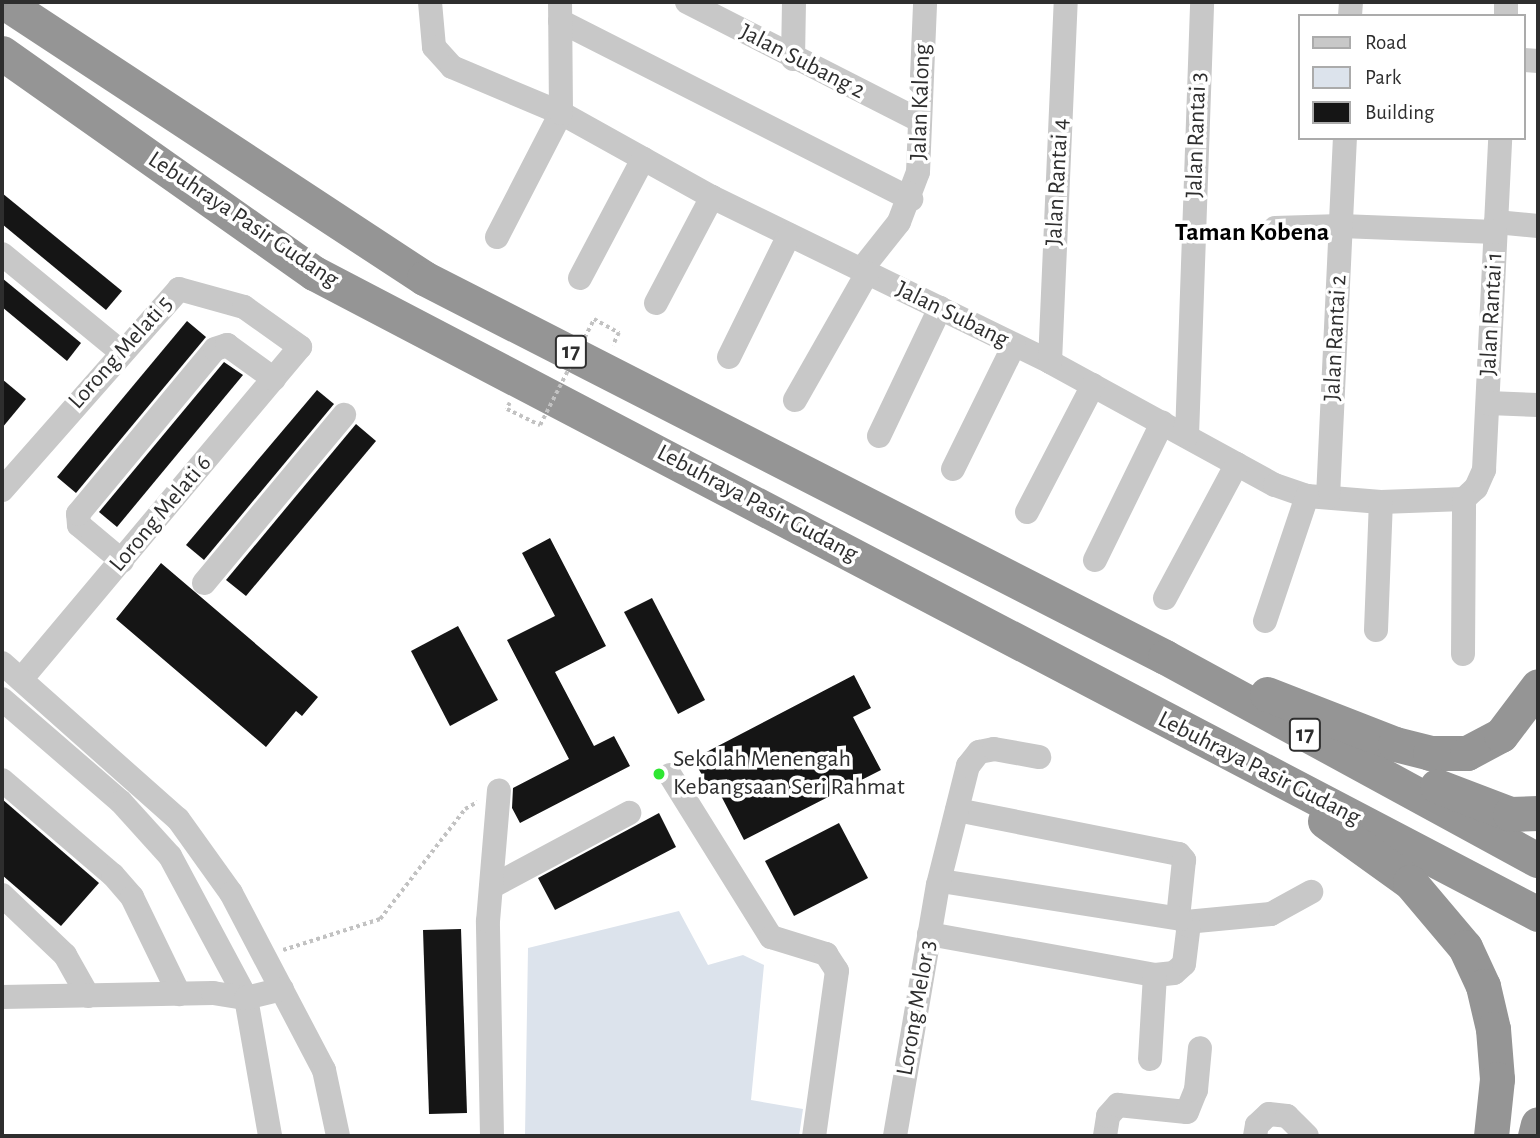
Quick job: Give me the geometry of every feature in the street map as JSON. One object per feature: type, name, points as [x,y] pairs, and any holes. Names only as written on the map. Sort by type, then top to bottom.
[{"type":"highway","name":"Lebuhraya Pasir Gudang","points":[[4,2],[424,278],[1451,804],[1538,860]]},
{"type":"highway","name":"Lebuhraya Pasir Gudang","points":[[2,53],[314,273],[1246,764],[1468,875],[1538,914]]},
{"type":"highway","points":[[1165,657],[1430,753],[1467,753],[1501,735],[1528,705],[1538,686]]},
{"type":"highway","points":[[1246,764],[1410,882],[1465,947],[1483,986],[1493,1029],[1497,1079],[1491,1136]]},
{"type":"highway","points":[[1451,804],[1510,814],[1538,813]]},
{"type":"highway","points":[[1535,1136],[1538,1124]]},
{"type":"street","name":"Jalan Subang","points":[[430,2],[434,47],[441,59],[561,113],[712,197],[1050,362],[1237,464],[1317,497],[1381,502],[1470,494]]},
{"type":"street","name":"Jalan Subang 2","points":[[687,2],[793,59],[917,119]]},
{"type":"street","points":[[793,59],[794,2]]},
{"type":"street","name":"Jalan Kalong","points":[[795,400],[864,271],[911,199],[921,152],[917,119],[925,2]]},
{"type":"street","name":"Jalan Rantai 4","points":[[1050,362],[1066,2]]},
{"type":"street","name":"Jalan Rantai 3","points":[[1187,436],[1202,2]]},
{"type":"street","points":[[497,237],[561,113],[560,11],[911,199]]},
{"type":"street","name":"Jalan Rantai 2","points":[[1265,621],[1317,497],[1341,226],[1345,140]]},
{"type":"street","name":"Jalan Rantai 1","points":[[1462,654],[1470,494],[1483,470],[1488,403],[1500,140]]},
{"type":"street","points":[[580,278],[643,159]]},
{"type":"street","points":[[656,303],[712,197]]},
{"type":"street","points":[[1275,228],[1538,226]]},
{"type":"street","points":[[729,358],[789,235]]},
{"type":"street","points":[[2,254],[120,351]]},
{"type":"street","name":"Lorong Melati 5","points":[[2,490],[120,351],[179,289],[244,307],[300,347]]},
{"type":"street","points":[[879,436],[940,308]]},
{"type":"street","points":[[122,561],[79,525],[78,514],[215,349],[228,345],[274,379]]},
{"type":"street","points":[[953,468],[1014,345]]},
{"type":"street","name":"Lorong Melati 6","points":[[21,680],[300,347]]},
{"type":"street","points":[[1027,512],[1093,385]]},
{"type":"street","points":[[1488,403],[1538,405]]},
{"type":"street","points":[[204,583],[344,415]]},
{"type":"street","points":[[1095,560],[1162,423]]},
{"type":"street","points":[[1165,598],[1237,464]]},
{"type":"street","points":[[1376,630],[1381,502]]},
{"type":"street","points":[[2,663],[178,819],[231,893],[324,1070],[338,1136]]},
{"type":"street","points":[[2,699],[121,802],[170,856],[246,998],[270,1136]]},
{"type":"street","name":"Lorong Melor 3","points":[[895,1136],[929,934],[968,765],[979,752],[994,749],[1039,757]]},
{"type":"street","points":[[670,775],[771,937],[826,954],[837,971],[814,1136]]},
{"type":"street","points":[[2,780],[113,875],[132,897],[177,988]]},
{"type":"street","points":[[492,1136],[491,887],[499,790]]},
{"type":"street","points":[[957,810],[1179,853],[1184,860],[1182,920]]},
{"type":"street","points":[[491,887],[629,813]]},
{"type":"street","points":[[942,881],[1182,920],[1271,914],[1311,892]]},
{"type":"street","points":[[2,895],[65,955],[88,996]]},
{"type":"street","points":[[929,934],[1155,975],[1174,972],[1184,964],[1189,926],[1182,920]]},
{"type":"street","points":[[177,988],[206,976],[220,952]]},
{"type":"street","points":[[1150,1059],[1155,975]]},
{"type":"street","points":[[2,997],[88,996],[177,988],[246,998],[282,989]]},
{"type":"street","points":[[1105,1136],[1108,1116],[1118,1105],[1187,1112],[1196,1090],[1200,1048]]},
{"type":"street","points":[[1255,1136],[1257,1125],[1269,1114],[1287,1116],[1307,1136]]},
{"type":"path","points":[[507,409],[540,425],[594,319],[619,332]]},
{"type":"path","points":[[264,957],[380,919],[465,808],[499,790]]},
{"type":"green space","points":[[679,911],[708,965],[743,955],[764,965],[751,1100],[803,1109],[799,1136],[525,1136],[528,948]]},
{"type":"building","points":[[2,193],[122,291],[106,310],[2,224]]},
{"type":"building","points":[[2,278],[81,343],[67,361],[2,307]]},
{"type":"building","points":[[187,321],[206,337],[76,493],[57,477]]},
{"type":"building","points":[[224,362],[243,375],[117,527],[99,512]]},
{"type":"building","points":[[2,379],[26,399],[2,428]]},
{"type":"building","points":[[317,390],[334,404],[204,560],[186,545]]},
{"type":"building","points":[[356,424],[376,441],[246,596],[226,580]]},
{"type":"building","points":[[550,538],[606,646],[555,672],[594,746],[614,736],[630,766],[520,823],[512,808],[513,788],[569,759],[507,640],[555,616],[522,553]]},
{"type":"building","points":[[161,563],[318,697],[302,716],[296,711],[266,747],[116,619]]},
{"type":"building","points":[[652,598],[705,700],[678,714],[624,612]]},
{"type":"building","points":[[458,626],[498,700],[450,726],[411,651]]},
{"type":"building","points":[[854,675],[871,708],[853,717],[881,770],[744,840],[717,788],[711,791],[693,759]]},
{"type":"building","points":[[2,799],[99,883],[61,926],[2,875]]},
{"type":"building","points":[[659,813],[676,847],[555,910],[538,878]]},
{"type":"building","points":[[839,823],[868,878],[794,916],[765,861]]},
{"type":"building","points":[[461,929],[467,1113],[429,1114],[423,930]]},
{"type":"place","name":"Sekolah Menengah Kebangsaan Seri Rahmat","points":[[659,774]]},
{"type":"district","name":"Taman Kobena","points":[[1252,233]]}]
